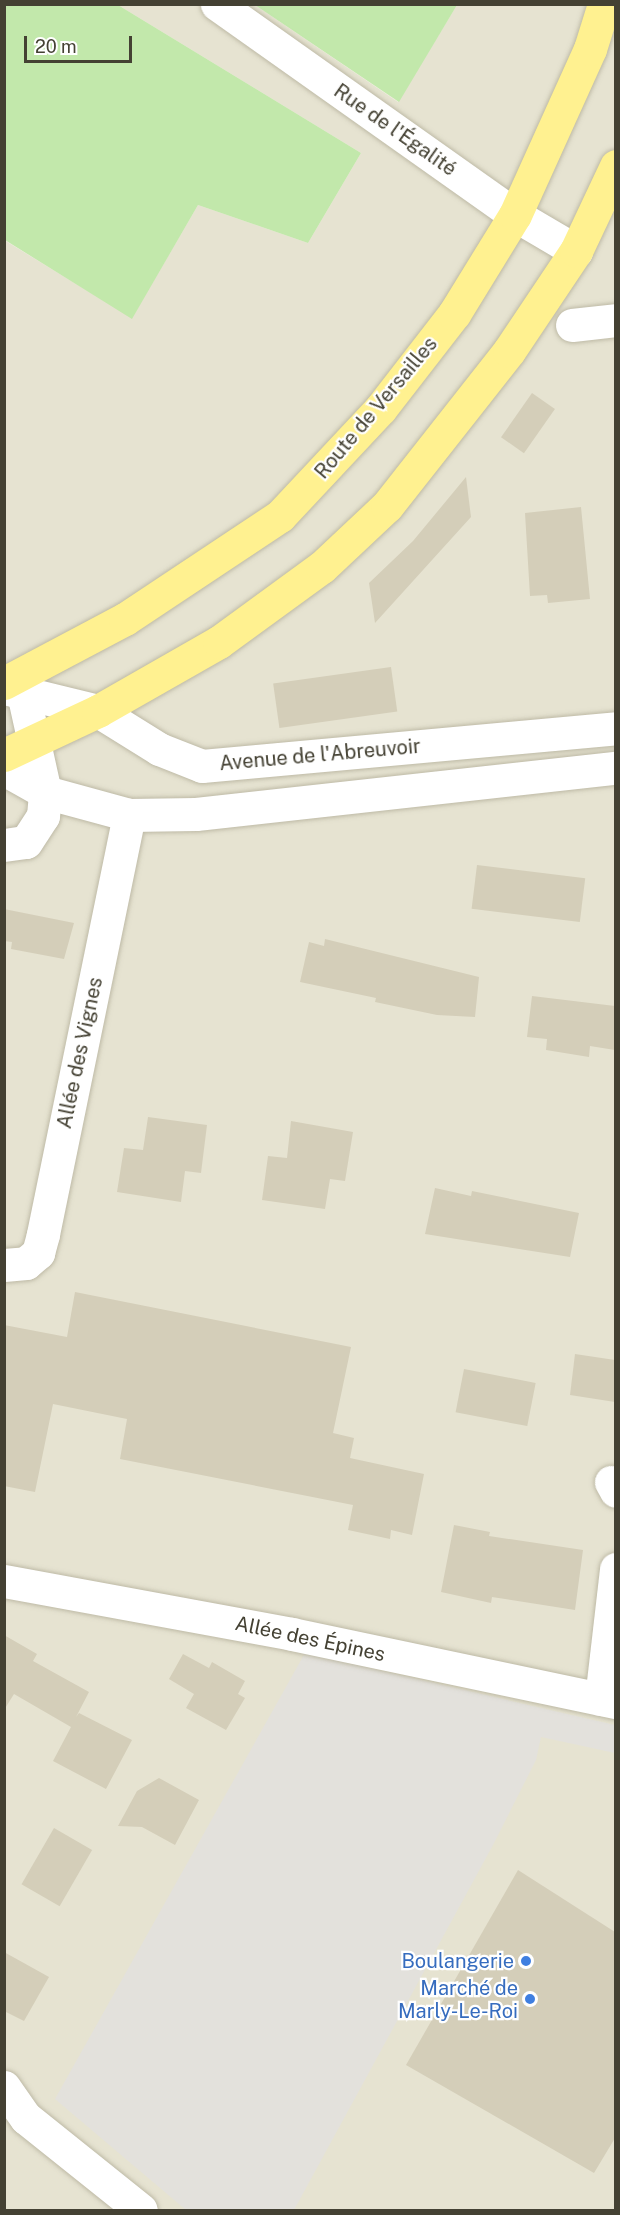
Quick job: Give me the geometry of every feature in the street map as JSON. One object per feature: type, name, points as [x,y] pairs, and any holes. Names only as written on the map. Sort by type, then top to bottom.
[{"type":"main road","name":"Route de Versailles","points":[[11,688],[125,619],[280,516],[381,408],[447,324],[515,215],[590,49],[604,4]]},
{"type":"main road","points":[[4,755],[98,711],[219,642],[322,567],[387,506],[509,351],[576,251],[615,166]]},
{"type":"street","name":"Rue de l'Égalité","points":[[217,4],[515,215],[576,251]]},
{"type":"street","points":[[572,325],[615,320]]},
{"type":"street","name":"Avenue de l'Abreuvoir","points":[[11,688],[98,711],[159,748],[202,766],[615,728]]},
{"type":"street","points":[[4,845],[26,842],[43,816],[45,792],[35,740],[11,688]]},
{"type":"street","points":[[4,769],[45,792],[129,815],[196,814],[615,768]]},
{"type":"street","name":"Allée des Vignes","points":[[4,1265],[26,1263],[38,1253],[129,815]]},
{"type":"street","points":[[608,1700],[615,1569]]},
{"type":"street","name":"Allée des Épines","points":[[4,1581],[292,1634],[608,1700]]},
{"type":"street","points":[[4,2087],[26,2118],[141,2211]]},
{"type":"shaded area","points":[[118,5],[255,5],[398,102],[457,5],[615,5],[615,2210],[5,2210],[4,240],[132,318],[198,205],[308,243],[361,153]]},
{"type":"shaded area","points":[[305,1653],[615,1725],[615,1753],[541,1737],[536,1760],[493,1845],[294,2210],[186,2210],[55,2099]]},
{"type":"green space","points":[[4,5],[118,5],[361,153],[308,243],[198,205],[132,319],[5,240]]},
{"type":"green space","points":[[255,5],[457,5],[399,102]]},
{"type":"building","points":[[532,393],[555,409],[524,453],[501,437]]},
{"type":"building","points":[[466,477],[471,517],[375,623],[369,583],[413,541]]},
{"type":"building","points":[[581,507],[590,599],[548,603],[547,595],[530,596],[525,513]]},
{"type":"building","points":[[391,667],[397,712],[279,728],[273,684]]},
{"type":"building","points":[[477,865],[585,878],[580,922],[472,909]]},
{"type":"building","points":[[4,909],[74,923],[64,959],[11,949],[12,942],[4,941]]},
{"type":"building","points":[[325,939],[479,977],[475,1017],[437,1015],[375,1002],[376,998],[300,982],[309,942],[324,946]]},
{"type":"building","points":[[532,996],[615,1006],[615,1050],[590,1046],[589,1057],[546,1050],[547,1039],[527,1037]]},
{"type":"building","points":[[148,1117],[207,1125],[201,1173],[185,1171],[181,1202],[117,1192],[124,1148],[143,1150]]},
{"type":"building","points":[[291,1121],[353,1132],[345,1181],[330,1179],[325,1209],[262,1200],[268,1156],[287,1158]]},
{"type":"building","points":[[435,1188],[471,1196],[472,1191],[579,1213],[570,1257],[425,1234]]},
{"type":"building","points":[[75,1292],[351,1347],[333,1433],[354,1438],[350,1458],[424,1474],[412,1535],[391,1530],[390,1539],[348,1530],[353,1505],[120,1459],[127,1419],[53,1404],[35,1492],[4,1486],[4,1325],[67,1337]]},
{"type":"building","points":[[575,1354],[615,1360],[615,1402],[570,1395]]},
{"type":"building","points":[[464,1369],[536,1383],[527,1426],[456,1412]]},
{"type":"building","points":[[454,1525],[490,1532],[489,1536],[583,1550],[575,1610],[492,1597],[491,1603],[441,1592]]},
{"type":"building","points":[[4,1635],[37,1654],[33,1661],[89,1692],[76,1717],[79,1713],[132,1740],[106,1789],[53,1761],[71,1727],[14,1694],[4,1710]]},
{"type":"building","points":[[183,1654],[209,1668],[212,1662],[245,1681],[238,1694],[245,1698],[226,1730],[186,1708],[194,1694],[169,1679]]},
{"type":"building","points":[[159,1778],[199,1800],[175,1845],[142,1827],[118,1826],[137,1791]]},
{"type":"building","points":[[54,1828],[92,1850],[60,1906],[22,1884]]},
{"type":"building","name":"Marché de Marly-Le-Roi","points":[[518,1870],[615,1932],[615,2138],[594,2173],[406,2065]]},
{"type":"building","points":[[4,1952],[49,1977],[24,2021],[4,2011]]},
{"type":"place","name":"Boulangerie","points":[[526,1961]]},
{"type":"place","name":"Marché de Marly-Le-Roi","points":[[530,1999]]}]
